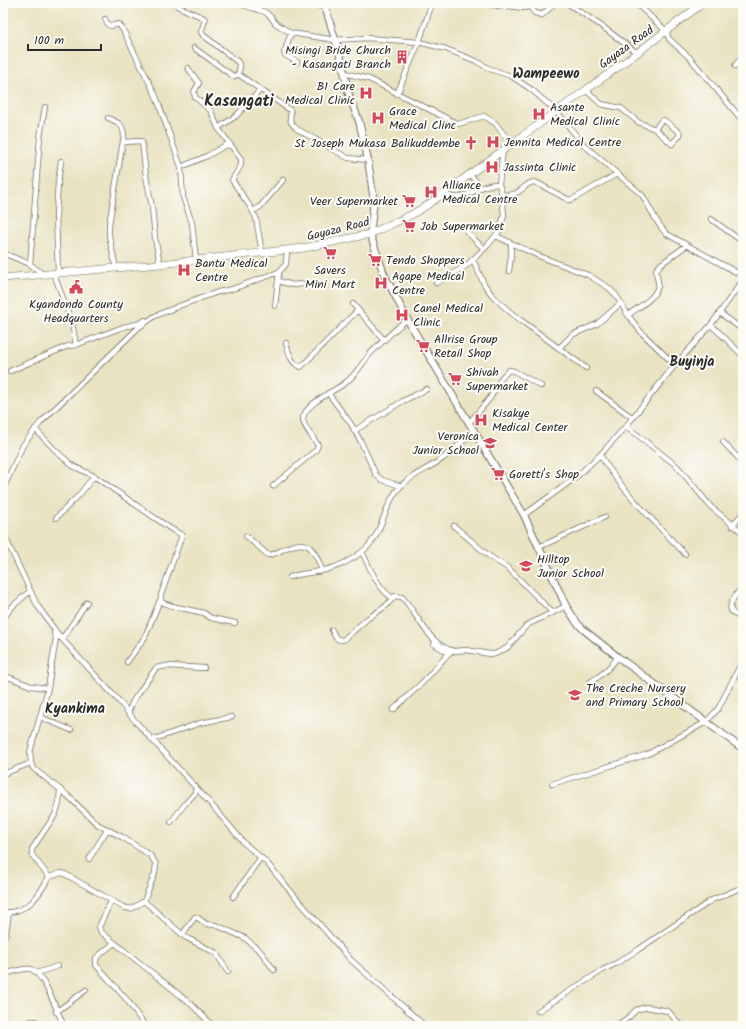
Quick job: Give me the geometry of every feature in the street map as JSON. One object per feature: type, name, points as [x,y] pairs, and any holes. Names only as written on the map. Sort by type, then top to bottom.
[{"type":"main road","name":"Gayaza Road","points":[[3,278],[262,253],[325,245],[370,234],[411,215],[443,195],[637,53],[699,4]]},
{"type":"street","points":[[174,3],[179,7],[204,18],[205,20],[202,35],[238,62],[240,67],[238,74]]},
{"type":"street","points":[[304,3],[325,5],[345,73],[349,95],[359,121],[368,160],[374,200],[370,234],[384,274],[407,319],[524,515],[566,606],[577,623],[584,630],[618,657],[743,749]]},
{"type":"street","points":[[397,94],[419,42],[431,3]]},
{"type":"street","points":[[484,3],[504,7],[509,6],[523,8],[528,5],[535,13],[542,15],[555,3]]},
{"type":"street","points":[[567,3],[603,27],[637,53]]},
{"type":"street","points":[[636,3],[666,31],[669,39],[690,58],[743,121]]},
{"type":"street","points":[[240,4],[265,12],[275,23],[290,33],[335,40],[367,38],[419,42],[446,49],[476,61],[490,69],[511,76],[532,90],[557,112],[584,145],[642,195],[648,203],[658,224],[663,230],[743,276]]},
{"type":"street","points":[[105,19],[109,26],[119,24],[127,36],[156,96],[181,166],[184,197],[192,223],[196,260]]},
{"type":"street","points":[[290,33],[284,53],[298,62]]},
{"type":"street","points":[[194,48],[233,76],[238,74]]},
{"type":"street","points":[[735,66],[743,56]]},
{"type":"street","points":[[188,68],[199,83],[194,92],[194,96],[211,112],[218,128],[241,159],[242,162],[232,180],[253,211],[256,218],[262,253]]},
{"type":"street","points":[[345,73],[369,79],[458,124],[484,116],[494,123],[506,137]]},
{"type":"street","points":[[238,74],[290,110],[292,113],[290,117],[292,125],[303,133],[348,158],[368,160]]},
{"type":"street","points":[[218,128],[236,116],[260,90]]},
{"type":"street","points":[[586,90],[601,104],[621,108],[638,122],[655,129],[672,144],[680,135],[679,132],[664,120],[661,121],[655,129]]},
{"type":"street","points":[[30,264],[40,137],[45,107]]},
{"type":"street","points":[[108,118],[122,126],[124,135],[109,224],[109,236],[116,268]]},
{"type":"street","points":[[124,142],[142,142],[160,264]]},
{"type":"street","points":[[181,166],[207,156],[226,145],[231,146]]},
{"type":"street","points":[[436,283],[466,266],[496,236],[503,222],[504,215],[502,195],[499,184],[503,150]]},
{"type":"street","points":[[61,160],[56,215],[56,274],[72,323],[76,345]]},
{"type":"street","points":[[502,195],[515,194],[531,182],[538,183],[569,200],[617,174]]},
{"type":"street","points":[[253,211],[260,207],[283,180]]},
{"type":"street","points":[[443,195],[454,198],[460,197],[485,185],[499,184]]},
{"type":"street","points":[[711,219],[743,242]]},
{"type":"street","points":[[467,232],[484,249]]},
{"type":"street","points":[[496,236],[539,256],[588,275],[609,288],[642,332],[674,365]]},
{"type":"street","points":[[509,271],[511,243]]},
{"type":"street","points":[[628,315],[635,309],[640,308],[653,295],[658,286],[656,270],[661,264],[687,245]]},
{"type":"street","points":[[10,371],[63,348],[76,345],[123,327],[141,323],[147,318],[279,272],[286,264],[287,250]]},
{"type":"street","points":[[3,253],[30,264],[44,274]]},
{"type":"street","points":[[473,260],[484,284],[500,304],[586,368]]},
{"type":"street","points":[[275,306],[279,272]]},
{"type":"street","points":[[524,515],[575,478],[600,455],[626,426],[674,365],[711,325],[743,280]]},
{"type":"street","points":[[278,281],[293,285],[303,284]]},
{"type":"street","points":[[559,348],[572,335],[597,324],[621,303]]},
{"type":"street","points":[[353,304],[384,340]]},
{"type":"street","points":[[286,343],[291,359],[297,366],[301,367],[358,310]]},
{"type":"street","points":[[720,313],[743,330]]},
{"type":"street","points":[[3,489],[18,453],[35,429],[138,328],[155,316]]},
{"type":"street","points":[[273,486],[316,450],[318,445],[304,425],[303,421],[309,407],[355,375],[367,357],[407,319]]},
{"type":"street","points":[[711,325],[743,356]]},
{"type":"street","points":[[469,423],[490,398],[502,377],[509,370],[514,371],[541,386]]},
{"type":"street","points":[[354,431],[403,401],[427,389]]},
{"type":"street","points":[[596,392],[632,418]]},
{"type":"street","points":[[328,393],[351,424],[376,475],[382,480],[401,486]]},
{"type":"street","points":[[626,426],[677,466],[711,507],[732,526],[743,533]]},
{"type":"street","points":[[35,429],[72,466],[94,476],[182,535],[160,600],[145,636],[127,662]]},
{"type":"street","points":[[290,577],[334,567],[368,548],[392,498],[401,486],[441,460],[457,448],[469,436],[475,433]]},
{"type":"street","points":[[723,442],[743,463]]},
{"type":"street","points":[[600,455],[612,475],[626,492],[685,554]]},
{"type":"street","points":[[56,518],[80,494],[94,476]]},
{"type":"street","points":[[732,526],[743,513]]},
{"type":"street","points":[[538,548],[605,517]]},
{"type":"street","points":[[454,526],[490,556],[508,568],[553,613]]},
{"type":"street","points":[[3,533],[37,605],[58,637],[110,691],[244,843],[261,857],[351,960],[425,1026]]},
{"type":"street","points":[[246,536],[268,555],[293,546],[309,546],[316,555],[322,570]]},
{"type":"street","points":[[362,552],[374,575],[386,592],[393,598]]},
{"type":"street","points":[[743,586],[730,606],[732,612],[743,619]]},
{"type":"street","points":[[3,618],[13,606],[30,591]]},
{"type":"street","points":[[332,630],[339,641],[343,640],[367,619],[386,606],[395,596],[402,598],[430,635],[452,652]]},
{"type":"street","points":[[160,600],[164,604],[204,613],[211,618],[235,623]]},
{"type":"street","points":[[58,637],[64,636],[87,602]]},
{"type":"street","points":[[434,644],[452,652],[466,650],[495,654],[507,648],[527,625],[566,606]]},
{"type":"street","points":[[3,912],[9,912],[24,907],[32,902],[49,877],[61,873],[111,901],[128,909],[135,908],[144,901],[155,873],[156,864],[150,855],[98,824],[60,789],[34,768],[31,763],[30,752],[48,688],[58,637]]},
{"type":"street","points":[[393,710],[452,652]]},
{"type":"street","points":[[590,682],[599,678],[607,671],[618,657]]},
{"type":"street","points":[[552,784],[648,754],[706,722],[718,709],[743,660]]},
{"type":"street","points":[[128,713],[133,701],[156,668],[167,666],[204,668]]},
{"type":"street","points":[[3,676],[32,686],[48,688]]},
{"type":"street","points":[[40,717],[71,730]]},
{"type":"street","points":[[152,740],[200,723],[232,717]]},
{"type":"street","points":[[3,774],[31,763]]},
{"type":"street","points":[[171,822],[195,793],[196,787]]},
{"type":"street","points":[[49,877],[32,855],[32,849],[55,815],[59,804],[60,789]]},
{"type":"street","points":[[89,859],[106,830]]},
{"type":"street","points":[[233,896],[261,857]]},
{"type":"street","points":[[538,1011],[603,970],[639,950],[712,900],[743,887]]},
{"type":"street","points":[[111,901],[99,926],[103,934],[192,1005],[213,1026]]},
{"type":"street","points":[[144,901],[182,935],[216,953],[228,972]]},
{"type":"street","points":[[3,938],[6,933],[9,912]]},
{"type":"street","points":[[182,935],[195,917],[198,918],[206,924],[216,925],[249,942],[261,952],[274,970]]},
{"type":"street","points":[[114,943],[96,958],[96,965],[127,1000],[145,1026]]},
{"type":"street","points":[[37,972],[58,966]]},
{"type":"street","points":[[3,974],[27,969],[37,972],[51,996],[56,1012],[64,1026]]},
{"type":"street","points":[[56,1012],[86,990]]},
{"type":"street","points":[[616,1026],[636,1010],[647,1007],[668,1011],[681,1026]]},
{"type":"street","points":[[3,1021],[9,1022],[12,1026]]},
{"type":"street","points":[[22,1026],[31,1021],[36,1021],[40,1026]]},
{"type":"place","name":"Misingi Bride Church - Kasangati Branch","points":[[402,57]]},
{"type":"place","name":"BI Care Medical Clinic","points":[[366,93]]},
{"type":"place","name":"Asante Medical Clinic","points":[[539,114]]},
{"type":"place","name":"Grace Medical Clinc","points":[[378,118]]},
{"type":"place","name":"Jennita Medical Centre","points":[[493,142]]},
{"type":"place","name":"St Joseph Mukasa Balikuddembe","points":[[471,143]]},
{"type":"place","name":"Jassinta Clinic","points":[[492,167]]},
{"type":"place","name":"Alliance Medical Centre","points":[[431,192]]},
{"type":"place","name":"Veer Supermarket","points":[[409,201]]},
{"type":"place","name":"Job Supermarket","points":[[409,226]]},
{"type":"place","name":"Savers Mini Mart","points":[[330,253]]},
{"type":"place","name":"Tendo Shoppers","points":[[375,260]]},
{"type":"place","name":"Bantu Medical Centre","points":[[184,270]]},
{"type":"place","name":"Agape Medical Centre","points":[[381,283]]},
{"type":"place","name":"Kyandondo County Headquarters","points":[[76,287]]},
{"type":"place","name":"Canel Medical Clinic","points":[[402,315]]},
{"type":"place","name":"Allrise Group Retail Shop","points":[[423,346]]},
{"type":"place","name":"Shivah Supermarket","points":[[455,379]]},
{"type":"place","name":"Kisakye Medical Center","points":[[481,420]]},
{"type":"place","name":"Veronica Junior School","points":[[490,443]]},
{"type":"place","name":"Goretti's Shop","points":[[498,474]]},
{"type":"place","name":"Hilltop Junior School","points":[[526,566]]},
{"type":"place","name":"The Creche Nursery and Primary School","points":[[575,695]]},
{"type":"district","name":"Wampeewo","points":[[546,73]]},
{"type":"district","name":"Kasangati","points":[[239,100]]},
{"type":"district","name":"Buyinja","points":[[692,361]]},
{"type":"district","name":"Kyankima","points":[[75,708]]}]
